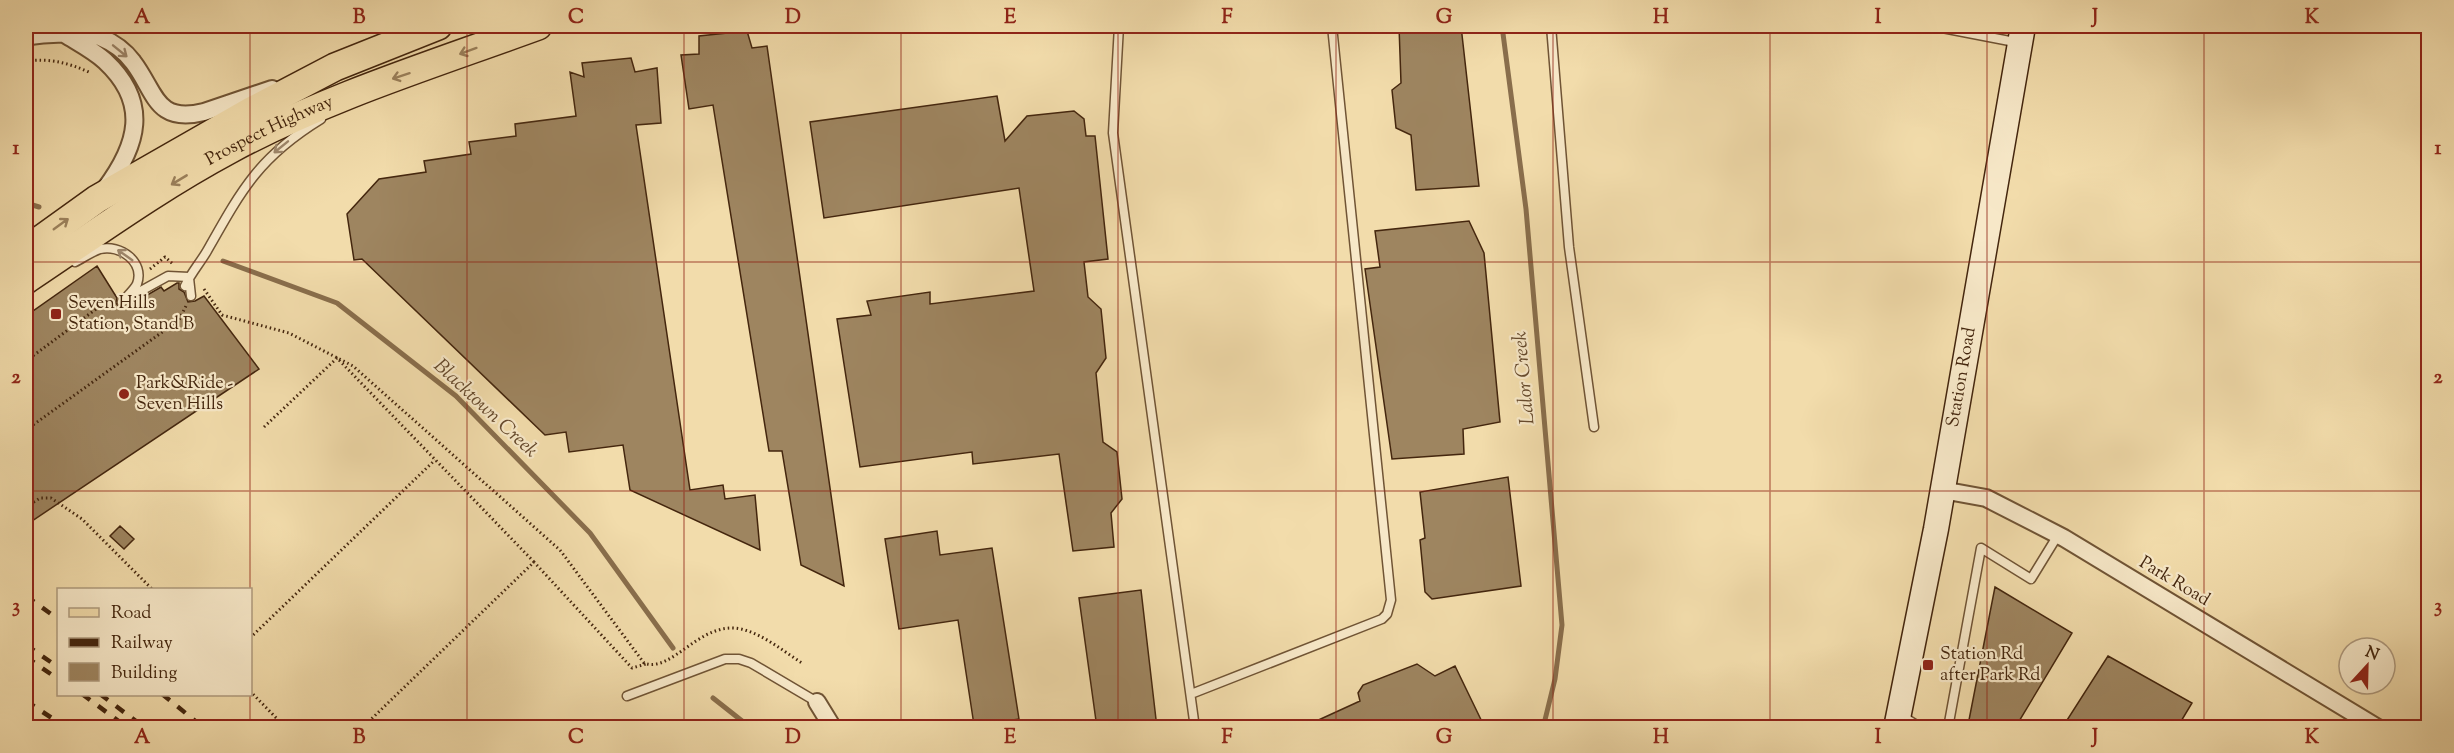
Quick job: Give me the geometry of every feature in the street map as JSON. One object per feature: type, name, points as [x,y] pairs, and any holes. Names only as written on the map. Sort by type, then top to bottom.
[{"type":"main road","name":"Prospect Highway","points":[[26,250],[97,199],[198,140],[335,67],[438,26]]},
{"type":"main road","name":"Prospect Highway","points":[[26,281],[160,191],[228,150],[297,116],[362,88],[538,26]]},
{"type":"main road","name":"Station Road","points":[[1898,721],[1942,490],[2021,34]]},
{"type":"street","points":[[68,30],[104,59],[115,71],[130,97],[135,112],[135,132],[130,150],[121,168],[97,199]]},
{"type":"street","points":[[26,37],[68,30],[98,36],[115,45],[132,60],[158,104],[169,112],[185,115],[204,112],[335,67]]},
{"type":"street","name":"Park Road","points":[[1942,490],[1986,498],[2058,535],[2378,728]]},
{"type":"street","points":[[818,702],[833,728]]},
{"type":"lane","points":[[1119,26],[1113,133],[1195,728]]},
{"type":"lane","points":[[1191,694],[1382,619],[1390,608],[1332,26]]},
{"type":"lane","points":[[1551,26],[1569,247],[1594,427]]},
{"type":"lane","points":[[1932,26],[2021,34]]},
{"type":"lane","points":[[185,286],[227,212],[253,175],[274,153],[298,134],[326,117],[362,88]]},
{"type":"lane","points":[[26,281],[100,249],[110,248],[126,253],[131,258],[138,278],[136,286],[122,302],[168,276],[189,277]]},
{"type":"lane","points":[[189,277],[191,296]]},
{"type":"lane","points":[[1948,728],[1981,548],[2031,579],[2058,535]]},
{"type":"lane","points":[[627,696],[725,659],[739,659],[752,663],[818,702]]},
{"type":"lane","points":[[1898,721],[1921,728]]},
{"type":"path","points":[[26,61],[46,59],[66,63],[94,75]]},
{"type":"path","points":[[26,361],[165,257],[204,290],[222,315],[289,333],[353,366],[560,550],[638,657],[646,664]]},
{"type":"path","points":[[26,430],[179,320],[191,296],[204,290]]},
{"type":"path","points":[[264,427],[337,358]]},
{"type":"path","points":[[337,358],[534,562],[632,668],[666,661],[704,635],[719,630],[738,629],[757,634],[802,663]]},
{"type":"path","points":[[252,636],[435,460]]},
{"type":"path","points":[[26,507],[40,498],[51,498],[82,519],[129,562],[151,588]]},
{"type":"path","points":[[362,728],[534,562]]},
{"type":"path","points":[[252,692],[286,728]]},
{"type":"building","points":[[1399,26],[1461,26],[1479,186],[1416,190],[1411,135],[1396,128],[1392,90],[1401,83]]},
{"type":"building","points":[[747,31],[752,48],[767,46],[844,586],[801,565],[782,451],[769,451],[713,105],[689,109],[681,55],[699,54],[699,36]]},
{"type":"building","points":[[631,58],[635,72],[657,68],[661,123],[636,125],[690,490],[723,485],[725,499],[755,495],[760,550],[630,490],[623,445],[569,452],[566,432],[545,435],[362,259],[354,260],[347,214],[379,179],[426,172],[424,161],[471,154],[469,142],[516,136],[515,124],[576,116],[570,72],[584,77],[582,63]]},
{"type":"building","points":[[997,96],[1005,141],[1027,116],[1074,111],[1084,119],[1086,136],[1095,136],[1108,259],[1084,262],[1088,297],[1101,309],[1106,358],[1096,373],[1103,442],[1117,452],[1122,499],[1111,513],[1114,547],[1073,551],[1059,454],[973,464],[972,452],[860,467],[837,319],[871,315],[867,301],[930,292],[930,304],[1034,291],[1019,188],[824,218],[810,122]]},
{"type":"building","points":[[1469,221],[1484,253],[1500,422],[1463,429],[1464,454],[1392,459],[1365,269],[1380,267],[1375,231]]},
{"type":"building","name":"Park&Ride - Seven Hills","points":[[97,266],[117,298],[116,303],[120,308],[125,308],[161,287],[164,291],[177,283],[188,302],[204,296],[259,369],[26,525],[26,316]]},
{"type":"building","points":[[1508,477],[1521,586],[1432,599],[1425,592],[1420,540],[1425,538],[1420,492]]},
{"type":"building","points":[[120,526],[134,539],[124,549],[110,536]]},
{"type":"building","points":[[937,531],[940,555],[992,548],[1019,719],[974,725],[958,620],[899,629],[885,539]]},
{"type":"building","points":[[1995,587],[2072,633],[2015,728],[1980,728],[1969,720]]},
{"type":"building","points":[[1141,590],[1157,728],[1097,728],[1079,598]]},
{"type":"building","points":[[2108,656],[2192,703],[2177,728],[2062,728]]},
{"type":"building","points":[[1417,664],[1435,676],[1455,666],[1485,728],[1301,728],[1360,701],[1358,693],[1363,685]]},
{"type":"waterway","name":"Lalor Creek","points":[[1502,26],[1526,209],[1562,625],[1555,679],[1543,728]]},
{"type":"waterway","name":"Blacktown Creek","points":[[26,203],[39,207]]},
{"type":"waterway","name":"Blacktown Creek","points":[[223,261],[337,303],[456,396],[590,533],[673,648]]},
{"type":"waterway","name":"Blacktown Creek","points":[[713,698],[751,728]]},
{"type":"railway","points":[[26,596],[57,618]]},
{"type":"railway","points":[[26,645],[57,666]]},
{"type":"railway","points":[[26,657],[57,678]]},
{"type":"railway","points":[[85,696],[128,728]]},
{"type":"railway","points":[[103,696],[145,728]]},
{"type":"railway","points":[[164,696],[204,728]]},
{"type":"railway","points":[[26,701],[67,728]]},
{"type":"place","name":"Seven Hills Station, Stand B","points":[[56,314]]},
{"type":"place","name":"Park&Ride - Seven Hills","points":[[124,394]]},
{"type":"place","name":"Station Rd after Park Rd","points":[[1928,665]]}]
